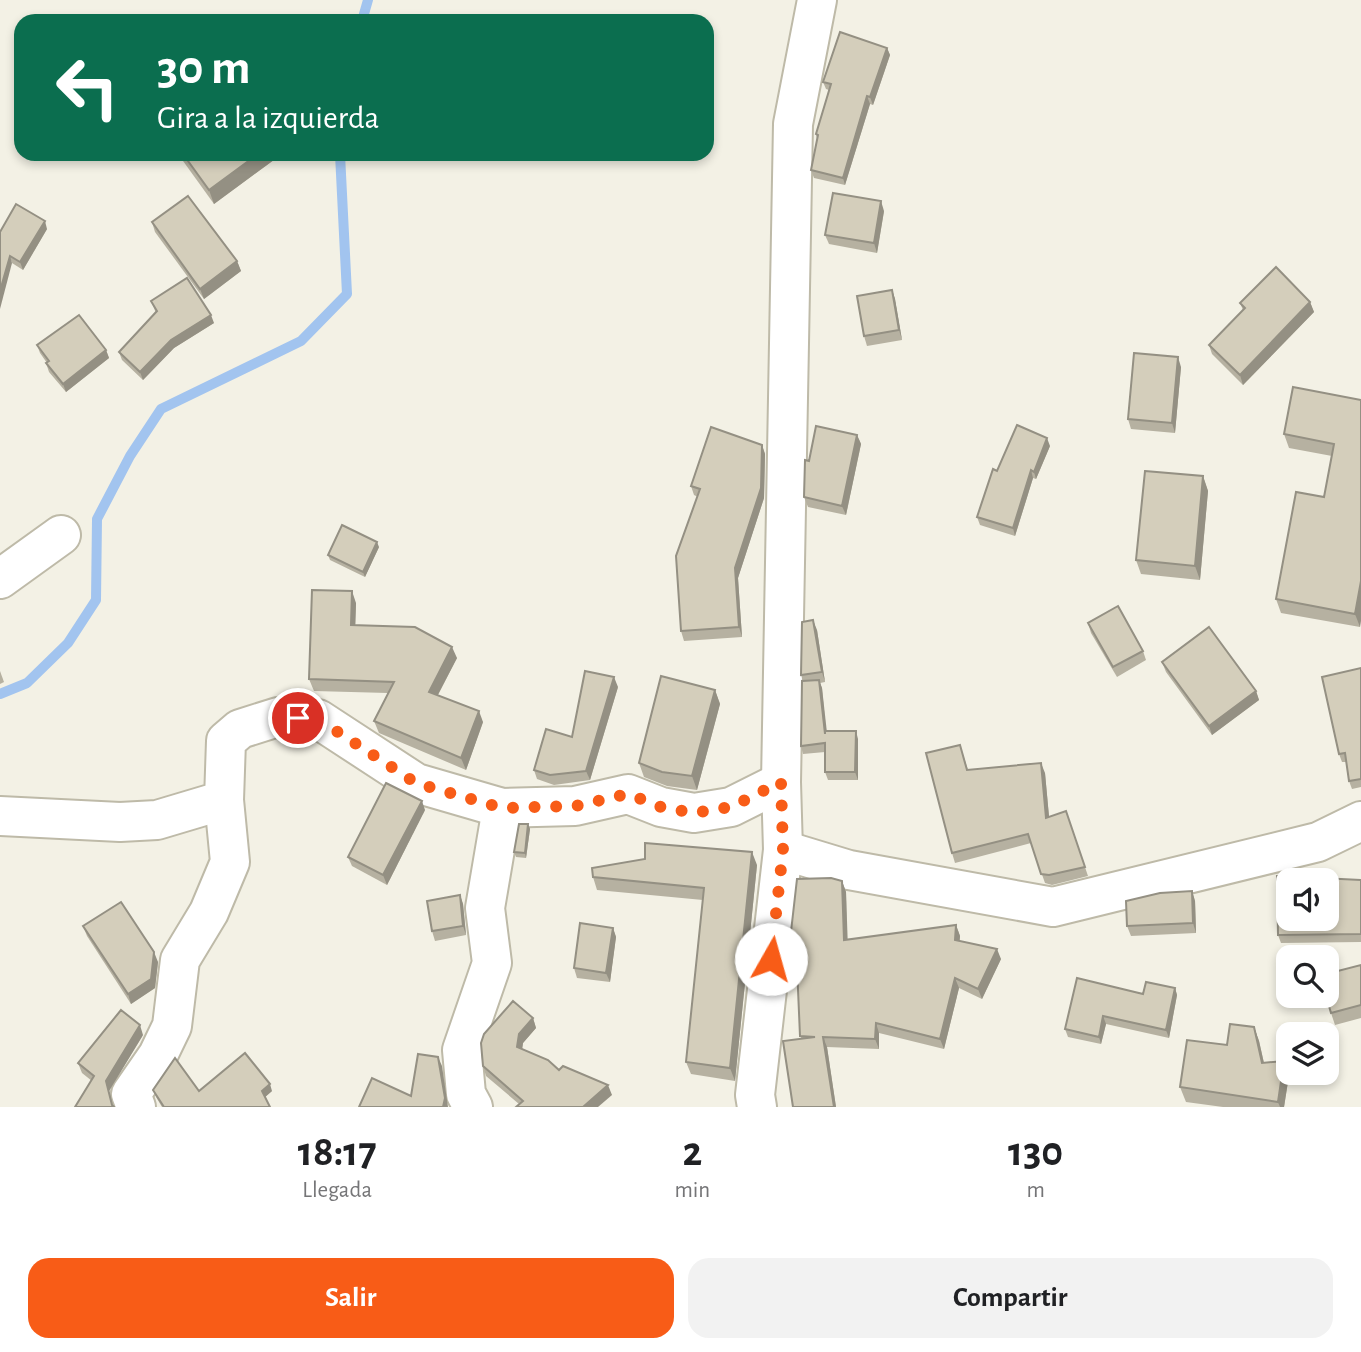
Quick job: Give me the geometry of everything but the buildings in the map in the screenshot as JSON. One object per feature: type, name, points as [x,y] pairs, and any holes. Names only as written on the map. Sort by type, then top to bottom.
[{"type":"street","points":[[757,1107],[755,1095],[783,850],[781,782],[793,124],[817,0]]},
{"type":"street","points":[[0,579],[61,535]]},
{"type":"street","points":[[136,1107],[131,1094],[158,1055],[172,1026],[180,960],[209,912],[230,862],[224,800],[226,741],[240,729],[278,717],[318,719],[416,783],[502,808],[575,806],[628,794],[661,807],[694,813],[731,807],[781,782]]},
{"type":"street","points":[[0,817],[120,822],[157,820],[224,800]]},
{"type":"street","points":[[473,1107],[466,1094],[461,1050],[492,963],[485,908],[502,808]]},
{"type":"street","points":[[783,850],[849,870],[1053,907],[1318,842],[1361,821]]},
{"type":"waterway","points":[[364,14],[368,0]]},
{"type":"waterway","points":[[0,694],[27,683],[68,643],[96,600],[97,519],[130,456],[161,409],[301,341],[347,294],[340,161]]},
{"type":"route","points":[[298,718],[318,719],[416,783],[502,808],[575,806],[628,794],[661,807],[694,813],[731,807],[781,782],[783,850],[771,959]]}]
